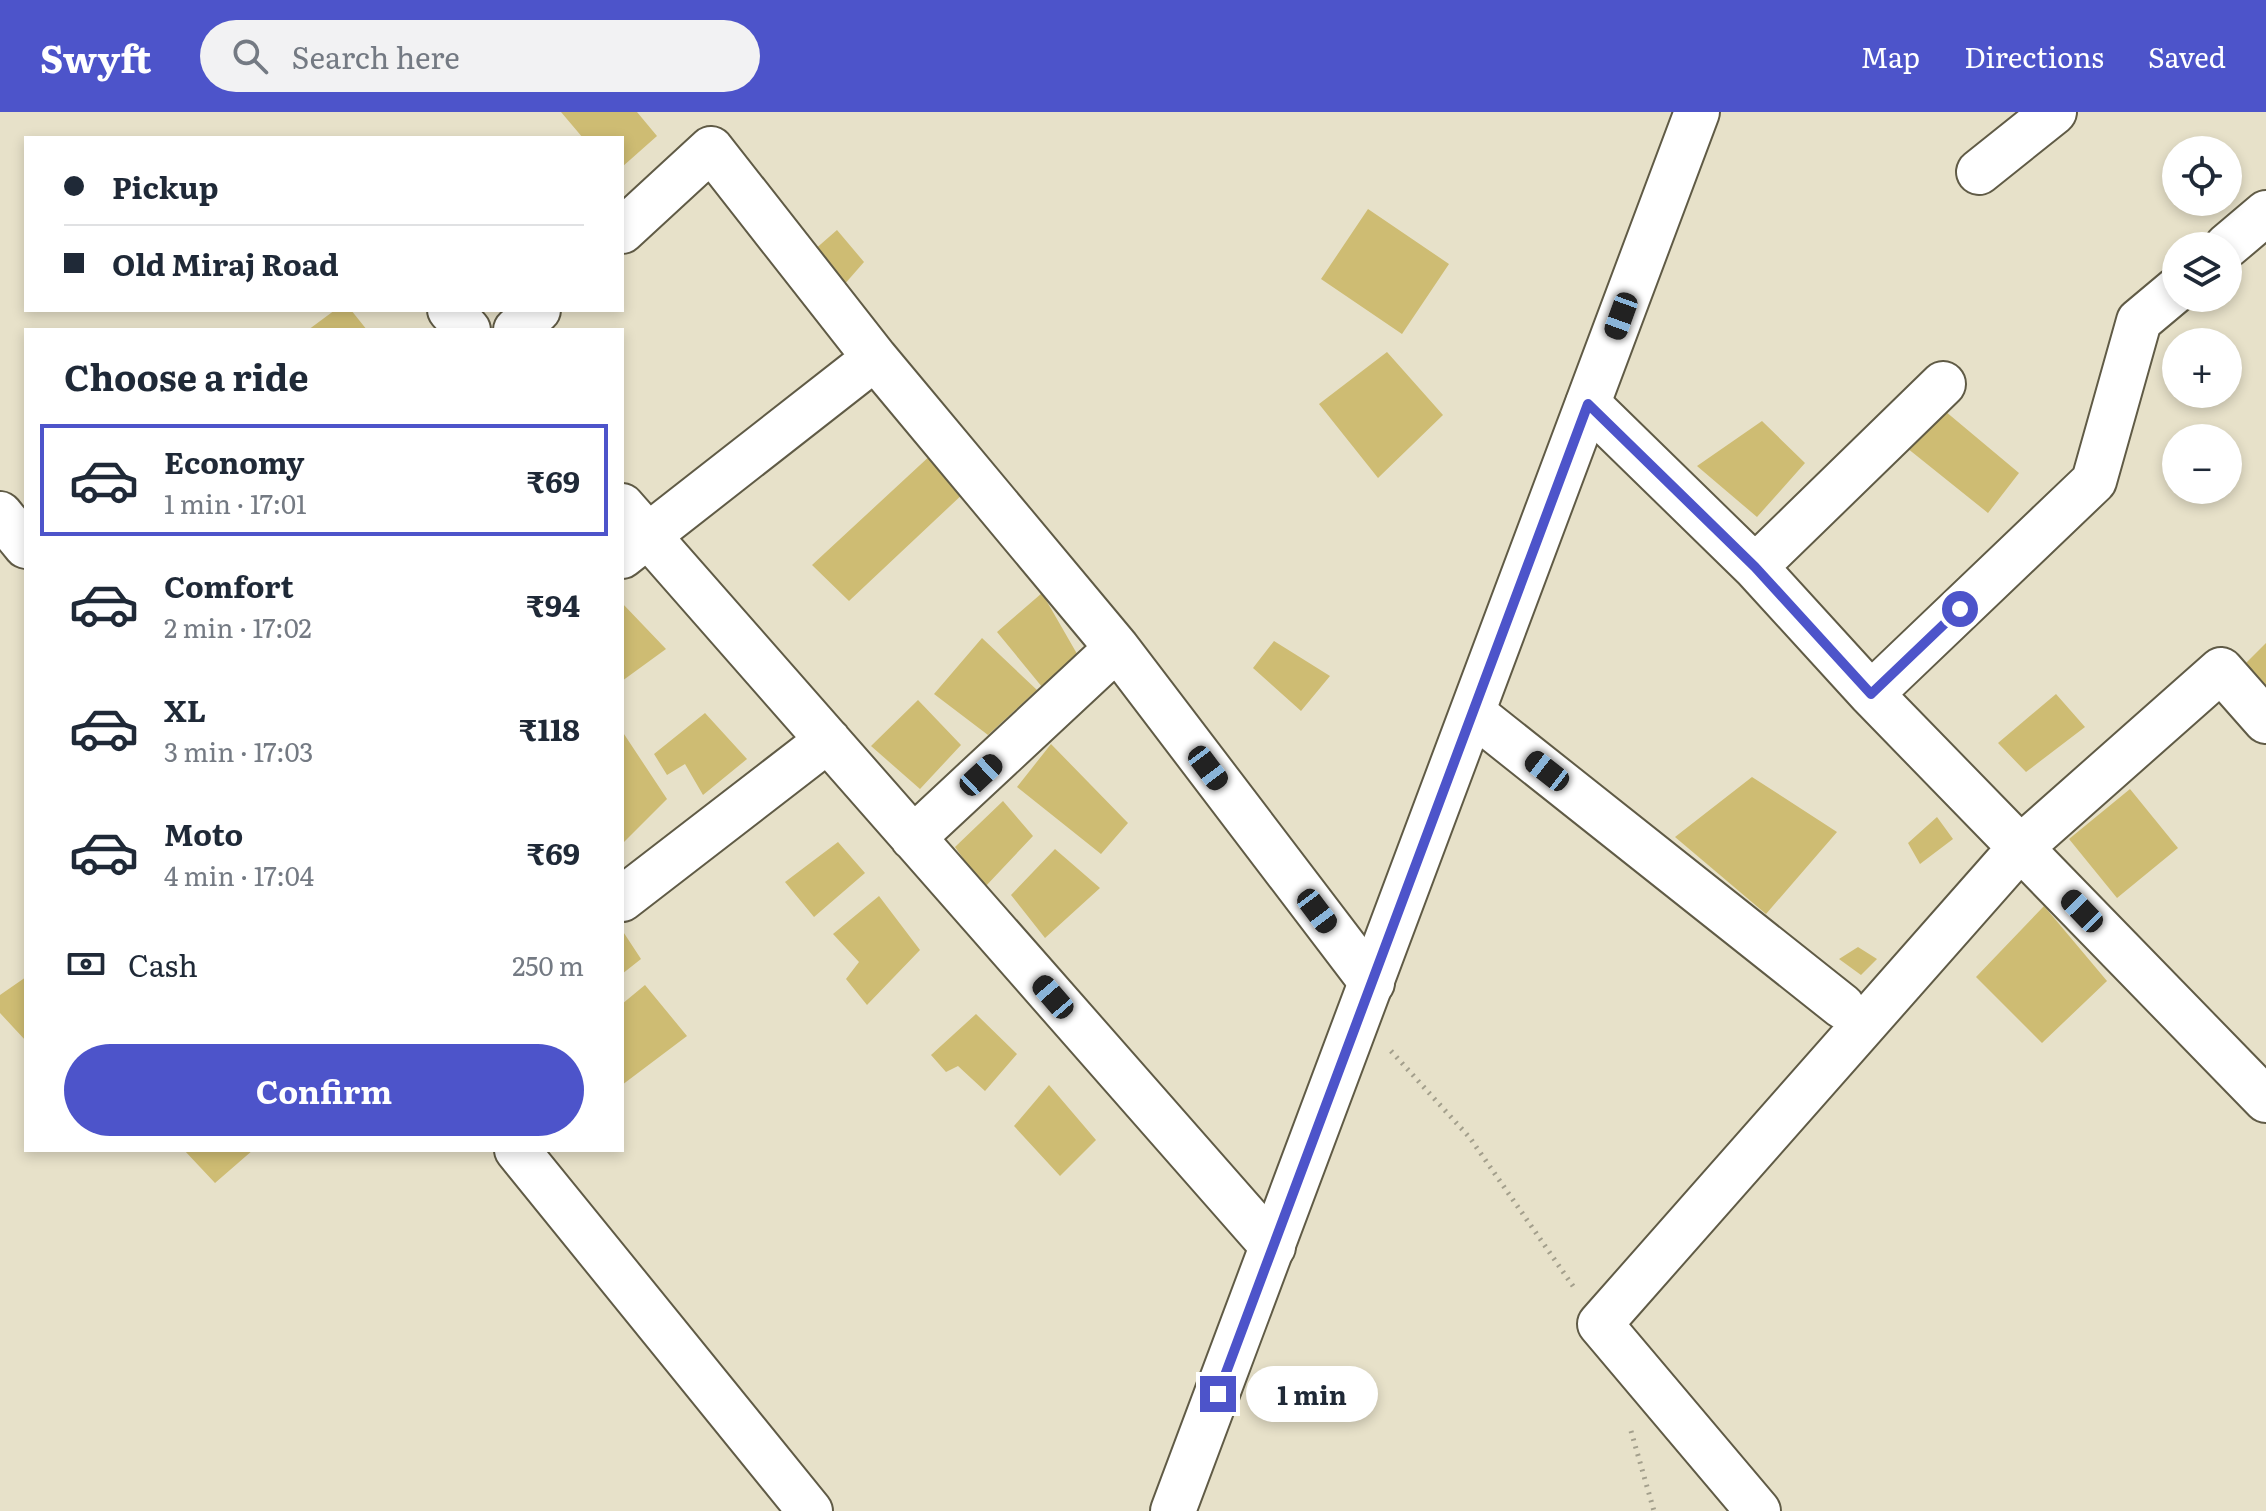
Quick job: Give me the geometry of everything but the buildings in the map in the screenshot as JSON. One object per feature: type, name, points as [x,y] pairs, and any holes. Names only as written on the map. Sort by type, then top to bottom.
[{"type":"street","points":[[1173,1511],[1697,112]]},
{"type":"street","points":[[1979,172],[2054,112]]},
{"type":"street","points":[[624,229],[711,149],[875,358],[1117,648],[1366,1000]]},
{"type":"street","points":[[2242,233],[2266,213]]},
{"type":"street","points":[[1871,694],[2094,481],[2139,321],[2162,302]]},
{"type":"street","points":[[452,312],[466,328]]},
{"type":"street","points":[[518,328],[536,312]]},
{"type":"street","points":[[875,358],[630,532],[828,740],[1273,1247]]},
{"type":"street","points":[[1755,567],[1943,384]]},
{"type":"street","points":[[1588,404],[1755,567],[1871,694],[2266,1100]]},
{"type":"street","points":[[0,514],[24,544]]},
{"type":"street","points":[[913,838],[1117,648]]},
{"type":"street","points":[[1758,1511],[1600,1324],[2020,848],[2221,670],[2266,721]]},
{"type":"street","points":[[1473,713],[1842,1006]]},
{"type":"street","points":[[624,897],[828,740]]},
{"type":"street","points":[[519,1152],[810,1511]]},
{"type":"path","points":[[1366,1000],[1470,1138],[1600,1324]]},
{"type":"path","points":[[1629,1425],[1654,1511]]},
{"type":"route","points":[[1218,1394],[1588,404],[1755,567],[1871,694],[1960,609]]}]
